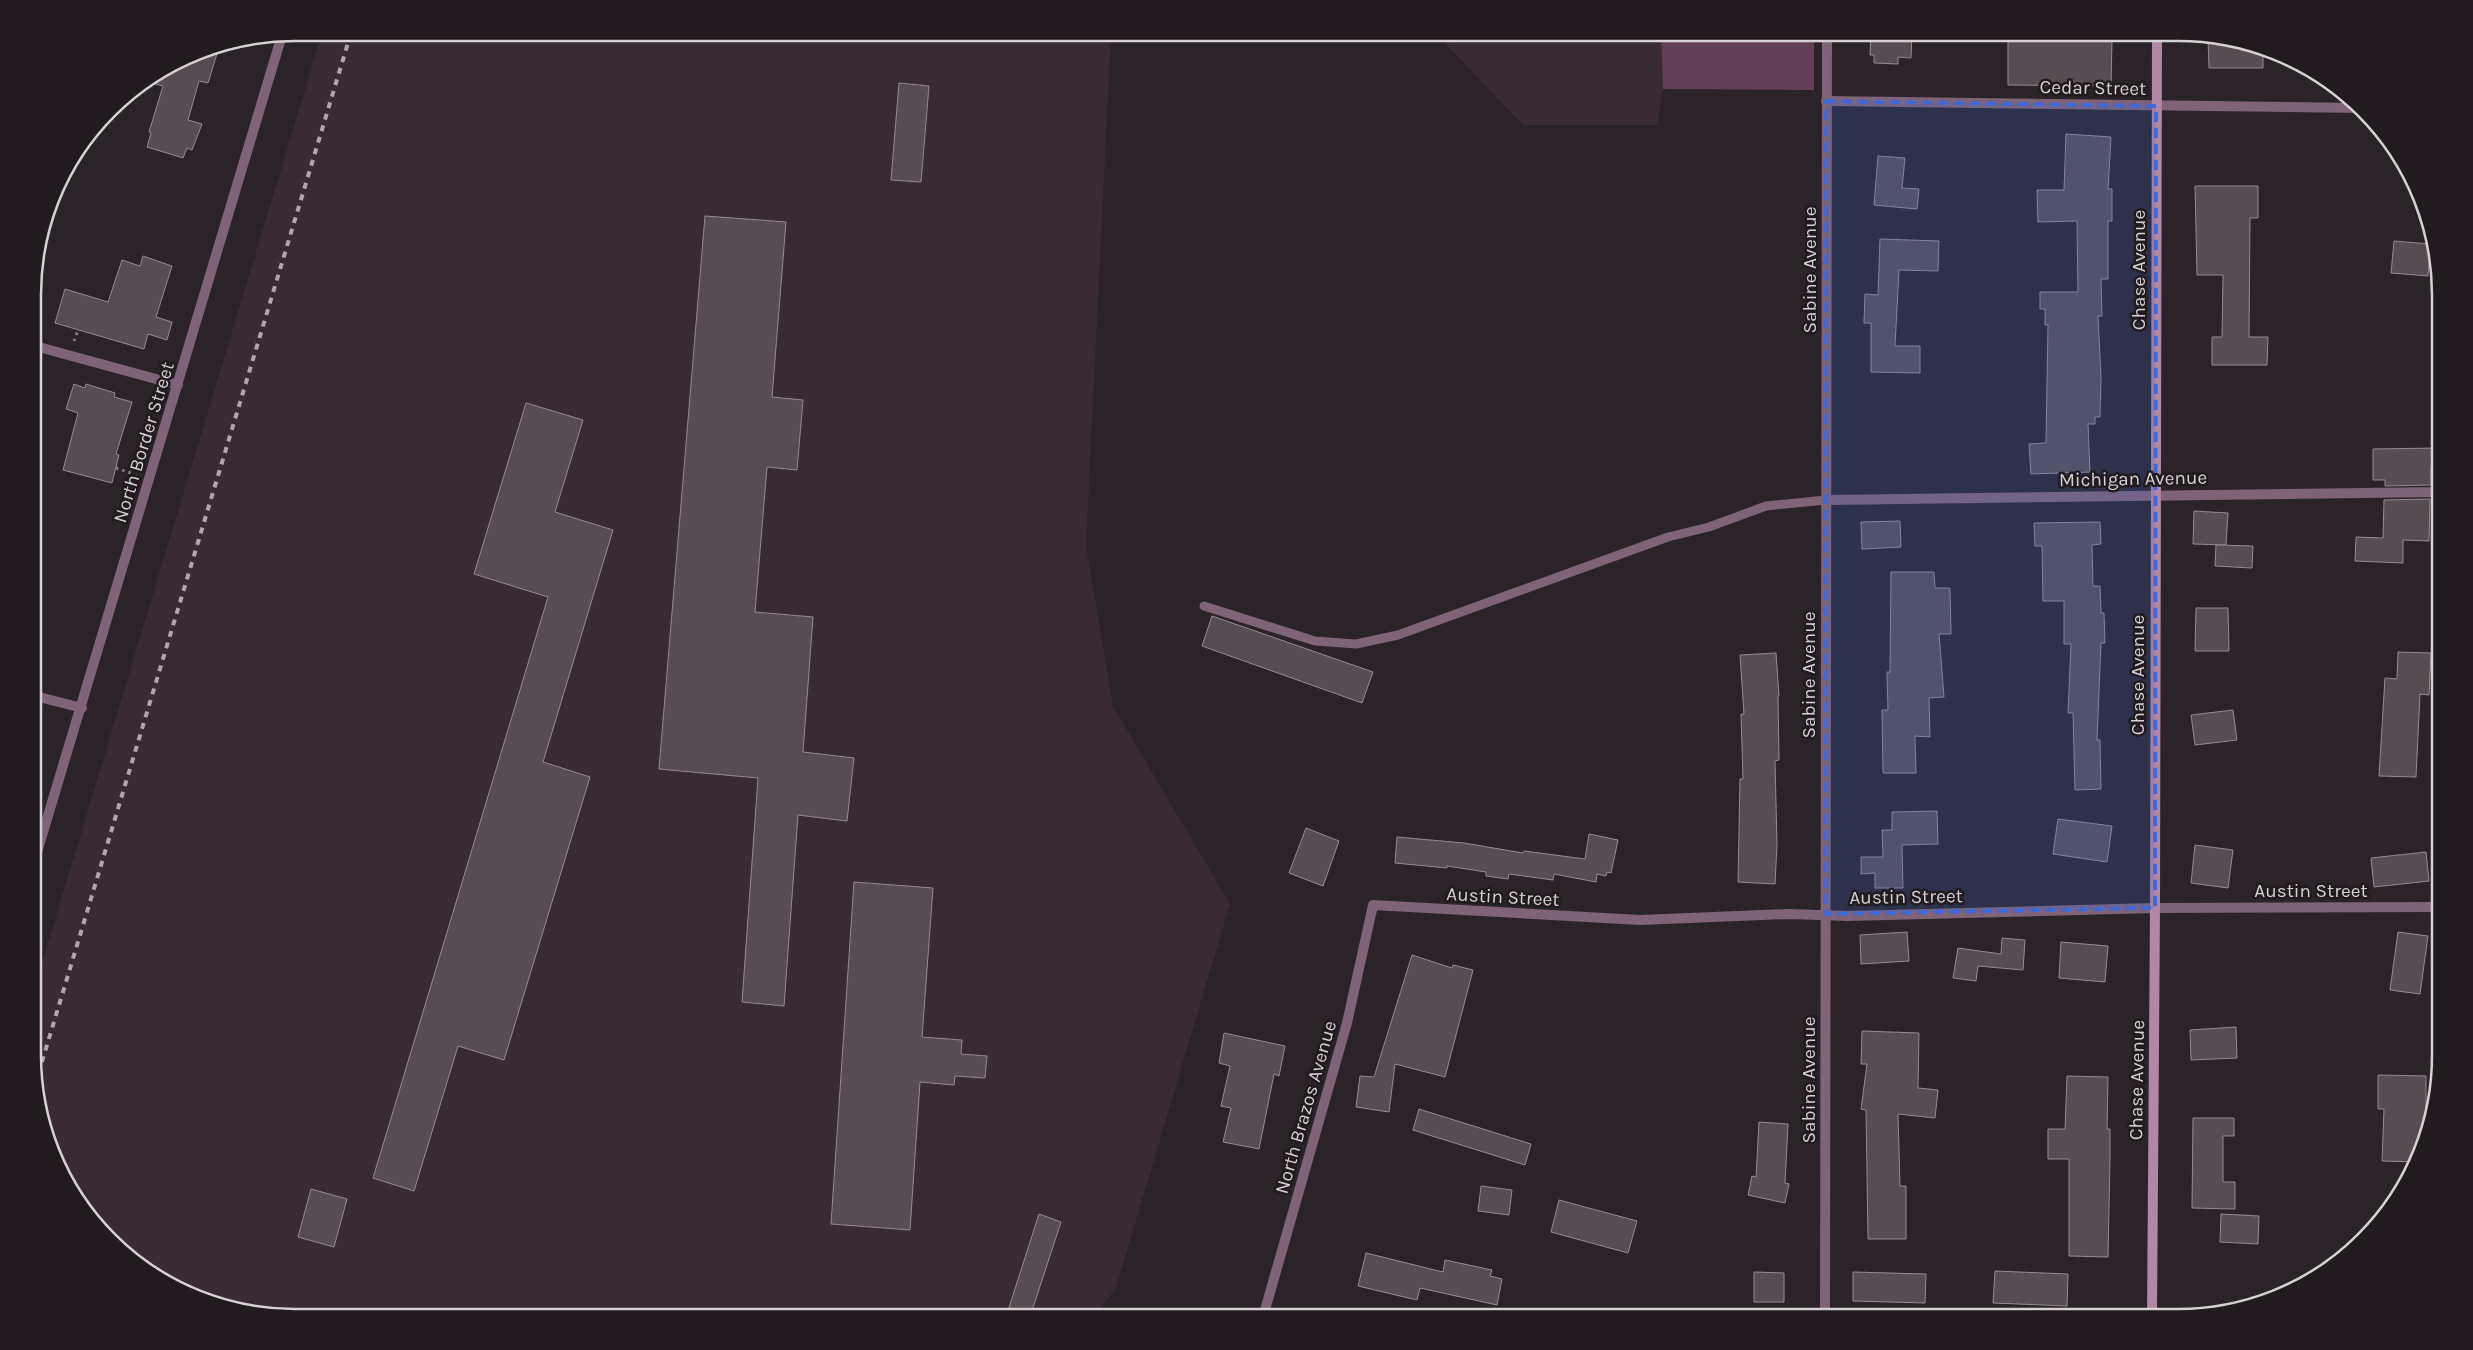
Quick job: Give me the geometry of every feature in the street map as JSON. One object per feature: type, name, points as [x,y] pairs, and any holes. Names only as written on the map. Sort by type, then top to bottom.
[{"type":"street","name":"Sabine Avenue","points":[[1825,1309],[1827,41]]},
{"type":"street","name":"Chase Avenue","points":[[2152,1309],[2157,41]]},
{"type":"street","name":"North Border Street","points":[[41,840],[280,42]]},
{"type":"street","name":"Cedar Street","points":[[1826,101],[2350,108]]},
{"type":"street","points":[[41,348],[178,385]]},
{"type":"street","name":"Michigan Avenue","points":[[1826,500],[2432,492]]},
{"type":"street","points":[[41,698],[82,708]]},
{"type":"street","name":"Austin Street","points":[[1373,905],[1640,920],[1826,914],[1848,916],[2155,908],[2432,907]]},
{"type":"street","name":"North Brazos Avenue","points":[[1265,1309],[1347,1023],[1373,905]]},
{"type":"lane","points":[[1204,606],[1315,641],[1356,644],[1398,635],[1668,537],[1709,527],[1766,506],[1826,500]]},
{"type":"highlighted area","points":[[1826,101],[2156,106],[2155,908],[1825,914]]},
{"type":"shaded area","points":[[320,41],[1111,41],[1086,546],[1113,706],[1230,904],[1116,1288],[1100,1309],[295,1309],[262,1307],[213,1295],[168,1275],[140,1256],[115,1235],[84,1196],[67,1167],[50,1121],[43,1088],[41,966]]},
{"type":"shaded area","points":[[1443,41],[1661,41],[1663,89],[1657,125],[1523,125]]},
{"type":"shaded area","points":[[1661,41],[1814,41],[1814,90],[1663,89]]},
{"type":"building","points":[[1871,41],[1912,41],[1911,58],[1898,57],[1898,64],[1874,63],[1874,55],[1870,55]]},
{"type":"building","points":[[2008,41],[2112,41],[2111,86],[2008,85]]},
{"type":"building","points":[[2208,43],[2228,46],[2263,56],[2263,68],[2209,68]]},
{"type":"building","points":[[217,54],[208,83],[199,81],[188,120],[202,124],[192,150],[187,148],[183,158],[147,147],[151,133],[149,132],[163,86],[154,84],[183,67]]},
{"type":"building","points":[[899,83],[929,86],[921,182],[891,180]]},
{"type":"building","points":[[2066,134],[2111,137],[2108,189],[2112,189],[2112,221],[2108,221],[2108,279],[2101,279],[2102,316],[2098,316],[2101,377],[2100,417],[2095,417],[2095,424],[2088,424],[2090,472],[2031,474],[2029,444],[2046,443],[2048,325],[2045,325],[2045,309],[2040,309],[2040,292],[2078,292],[2077,221],[2038,222],[2037,190],[2064,190]]},
{"type":"building","points":[[1878,156],[1905,158],[1902,188],[1919,189],[1917,209],[1874,205]]},
{"type":"building","points":[[2195,186],[2258,186],[2258,218],[2250,218],[2249,337],[2268,337],[2267,365],[2212,365],[2212,337],[2222,337],[2223,275],[2197,275]]},
{"type":"building","points":[[705,216],[786,222],[772,397],[803,400],[797,470],[767,467],[755,612],[813,617],[803,752],[854,758],[847,821],[798,815],[784,1006],[742,1002],[758,778],[659,769]]},
{"type":"building","points":[[1880,239],[1939,241],[1938,271],[1899,270],[1895,346],[1920,346],[1920,373],[1871,372],[1871,323],[1864,323],[1865,294],[1878,295]]},
{"type":"building","points":[[2394,241],[2427,244],[2430,259],[2428,276],[2391,273]]},
{"type":"building","points":[[143,256],[172,266],[156,317],[172,322],[167,340],[148,334],[144,349],[55,323],[65,289],[108,302],[122,260],[140,266]]},
{"type":"building","points":[[74,384],[85,388],[86,384],[115,393],[114,397],[132,402],[116,454],[119,455],[112,483],[63,470],[78,413],[66,409]]},
{"type":"building","points":[[526,403],[583,420],[555,512],[613,530],[543,762],[590,777],[504,1060],[458,1046],[414,1191],[373,1178],[548,597],[474,574]]},
{"type":"building","points":[[2432,448],[2431,485],[2385,486],[2385,480],[2373,480],[2373,449]]},
{"type":"building","points":[[2430,499],[2429,541],[2403,540],[2403,563],[2355,561],[2356,537],[2383,538],[2384,500]]},
{"type":"building","points":[[2194,511],[2228,513],[2226,545],[2193,544]]},
{"type":"building","points":[[1900,521],[1901,547],[1862,549],[1861,522]]},
{"type":"building","points":[[2100,522],[2101,544],[2092,545],[2093,586],[2100,586],[2101,613],[2104,613],[2105,643],[2101,643],[2097,740],[2100,740],[2101,789],[2075,790],[2073,713],[2068,713],[2071,644],[2064,644],[2064,601],[2043,601],[2042,546],[2035,546],[2034,523]]},
{"type":"building","points":[[2216,545],[2253,546],[2252,568],[2215,566]]},
{"type":"building","points":[[1891,572],[1934,572],[1935,588],[1950,588],[1951,634],[1939,634],[1944,697],[1929,698],[1930,737],[1915,736],[1916,773],[1883,773],[1882,710],[1888,710],[1887,672],[1890,672]]},
{"type":"building","points":[[2196,608],[2228,608],[2229,651],[2195,651]]},
{"type":"building","points":[[1212,616],[1373,672],[1362,703],[1202,646]]},
{"type":"building","points":[[2398,652],[2431,653],[2429,695],[2420,694],[2416,777],[2379,776],[2385,678],[2397,679]]},
{"type":"building","points":[[1776,653],[1779,696],[1779,760],[1775,761],[1777,845],[1775,884],[1738,882],[1740,779],[1743,779],[1741,714],[1744,714],[1740,655]]},
{"type":"building","points":[[2233,710],[2237,740],[2195,745],[2191,715]]},
{"type":"building","points":[[1937,811],[1938,844],[1902,845],[1903,888],[1875,888],[1875,873],[1861,874],[1861,857],[1883,857],[1882,830],[1892,830],[1892,812]]},
{"type":"building","points":[[2058,819],[2112,826],[2107,862],[2053,854]]},
{"type":"building","points":[[1306,828],[1339,841],[1323,886],[1289,873]]},
{"type":"building","points":[[1589,834],[1618,840],[1611,873],[1607,872],[1606,876],[1597,874],[1596,882],[1554,874],[1553,880],[1509,874],[1508,879],[1486,876],[1486,872],[1447,866],[1447,868],[1395,863],[1397,837],[1464,843],[1523,853],[1524,851],[1585,859]]},
{"type":"building","points":[[2195,845],[2233,850],[2228,888],[2191,883]]},
{"type":"building","points":[[2426,852],[2429,881],[2374,887],[2371,858]]},
{"type":"building","points":[[854,882],[933,888],[922,1037],[962,1040],[961,1054],[987,1056],[985,1078],[955,1076],[954,1085],[920,1082],[910,1230],[831,1224]]},
{"type":"building","points":[[1907,932],[1909,961],[1861,964],[1860,935]]},
{"type":"building","points":[[2398,932],[2428,936],[2420,994],[2390,990]]},
{"type":"building","points":[[2002,938],[2025,940],[2023,970],[1978,966],[1976,981],[1953,978],[1958,948],[2001,954]]},
{"type":"building","points":[[2061,942],[2108,946],[2105,982],[2059,978]]},
{"type":"building","points":[[1412,955],[1452,968],[1453,965],[1473,970],[1445,1077],[1395,1064],[1389,1112],[1356,1107],[1360,1076],[1374,1077]]},
{"type":"building","points":[[2236,1027],[2237,1058],[2191,1060],[2190,1030]]},
{"type":"building","points":[[1862,1031],[1919,1033],[1918,1088],[1938,1090],[1935,1118],[1898,1114],[1900,1186],[1906,1186],[1906,1239],[1868,1239],[1866,1110],[1861,1109],[1867,1064],[1861,1064]]},
{"type":"building","points":[[1224,1033],[1285,1046],[1279,1076],[1274,1074],[1259,1149],[1223,1142],[1231,1108],[1221,1106],[1230,1066],[1219,1063]]},
{"type":"building","points":[[2378,1075],[2426,1076],[2426,1109],[2408,1162],[2382,1161],[2384,1109],[2378,1109]]},
{"type":"building","points":[[2067,1076],[2108,1077],[2107,1129],[2110,1129],[2110,1159],[2108,1257],[2069,1256],[2069,1159],[2048,1159],[2048,1129],[2065,1129]]},
{"type":"building","points":[[1419,1109],[1531,1144],[1525,1165],[1413,1130]]},
{"type":"building","points":[[2193,1118],[2234,1118],[2234,1136],[2223,1136],[2223,1182],[2235,1182],[2235,1209],[2192,1208]]},
{"type":"building","points":[[1759,1122],[1788,1124],[1785,1183],[1789,1184],[1785,1203],[1748,1195],[1752,1176],[1756,1177]]},
{"type":"building","points":[[1481,1186],[1512,1190],[1509,1215],[1478,1211]]},
{"type":"building","points":[[311,1189],[347,1199],[334,1247],[298,1237]]},
{"type":"building","points":[[1559,1200],[1637,1221],[1628,1253],[1551,1232]]},
{"type":"building","points":[[1039,1214],[1061,1222],[1033,1309],[1009,1309]]},
{"type":"building","points":[[2221,1214],[2259,1216],[2258,1244],[2220,1242]]},
{"type":"building","points":[[1366,1253],[1443,1272],[1445,1260],[1492,1270],[1490,1276],[1502,1279],[1497,1305],[1420,1288],[1417,1300],[1358,1286]]},
{"type":"building","points":[[1995,1271],[2068,1274],[2067,1306],[1993,1303]]},
{"type":"building","points":[[1754,1272],[1784,1273],[1784,1302],[1754,1302]]},
{"type":"building","points":[[1853,1272],[1926,1274],[1925,1303],[1853,1301]]},
{"type":"railway","points":[[41,1063],[349,41]]}]
